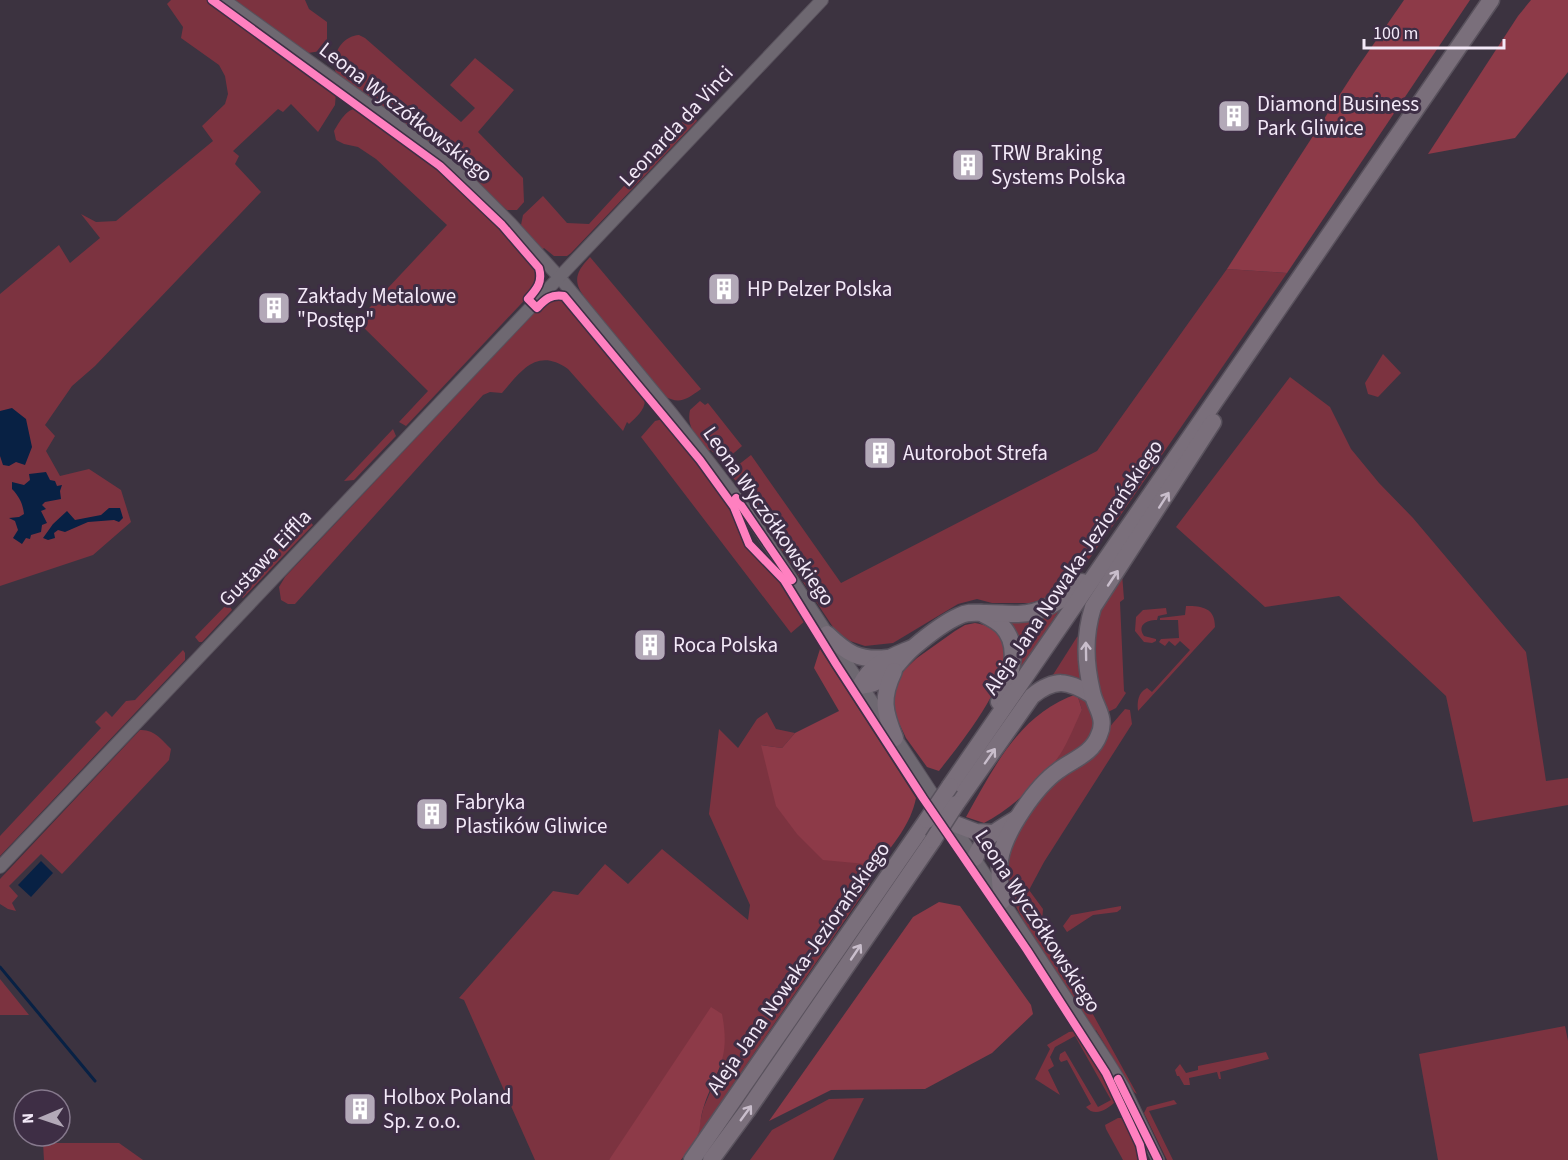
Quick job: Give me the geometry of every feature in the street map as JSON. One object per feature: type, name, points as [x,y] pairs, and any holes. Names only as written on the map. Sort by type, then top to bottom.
[{"type":"main road","name":"Aleja Jana Nowaka-Jeziorańskiego","points":[[692,1160],[1491,0]]},
{"type":"main road","points":[[975,858],[978,849],[998,839],[1054,773],[1084,754],[1095,743],[1100,734],[1101,716],[1092,695],[1085,646],[1093,607],[1268,338],[1290,292]]},
{"type":"main road","points":[[860,686],[872,685],[891,664],[959,616],[973,612],[1018,614],[1051,607],[1064,599],[1113,549]]},
{"type":"main road","points":[[976,748],[1003,694],[1011,673],[1012,656],[1010,638],[1002,625],[982,613]]},
{"type":"main road","points":[[827,634],[852,655],[891,664]]},
{"type":"main road","points":[[891,664],[885,704],[895,738]]},
{"type":"main road","points":[[711,1160],[1032,696],[1044,687],[1064,682],[1073,684],[1092,695]]},
{"type":"main road","points":[[950,822],[998,839]]},
{"type":"main road","points":[[998,839],[1002,901]]},
{"type":"street","name":"Leona Wyczółkowskiego","points":[[224,0],[385,116],[465,178],[560,278],[706,456],[748,514],[1116,1075],[1158,1160]]},
{"type":"street","name":"Leonarda da Vinci","points":[[560,278],[822,0]]},
{"type":"street","name":"Gustawa Eiffla","points":[[0,867],[532,303],[560,278]]},
{"type":"shaded area","points":[[171,0],[208,0],[336,92],[335,105],[318,132],[291,104],[283,112],[278,109],[233,151],[239,156],[235,164],[261,192],[95,366],[72,386],[45,425],[55,436],[46,451],[60,476],[89,469],[121,490],[131,522],[93,555],[0,586],[0,294],[59,245],[70,263],[100,238],[81,214],[96,222],[116,221],[213,141],[202,126],[225,104],[228,94],[225,76],[219,65],[181,38],[183,27],[167,4]]},
{"type":"shaded area","points":[[233,0],[305,0],[309,9],[327,22],[327,45],[321,51],[308,53]]},
{"type":"shaded area","points":[[1404,0],[1470,0],[1287,273],[1227,269],[1355,71]]},
{"type":"shaded area","points":[[1531,0],[1568,0],[1568,72],[1515,138],[1428,154],[1518,16]]},
{"type":"shaded area","points":[[359,35],[461,122],[475,108],[450,85],[475,58],[514,90],[478,132],[523,178],[524,202],[517,210],[507,210],[433,144],[336,73],[335,60],[338,48],[347,39]]},
{"type":"shaded area","points":[[358,108],[455,182],[530,258],[539,276],[535,289],[406,426],[399,422],[428,391],[357,321],[447,225],[376,159],[358,147],[336,140],[334,131],[341,120],[347,113]]},
{"type":"shaded area","points":[[688,116],[695,117],[697,121],[567,256],[554,256],[544,248],[542,250],[521,225],[523,215],[543,196],[567,223],[589,224]]},
{"type":"shaded area","points":[[590,257],[701,389],[683,400],[664,396],[582,297],[577,279],[582,266]]},
{"type":"shaded area","points":[[1227,269],[1287,273],[1069,587],[1054,596],[1030,603],[992,603],[977,599],[958,604],[893,643],[865,646],[850,641],[835,630],[781,549],[769,521],[753,498],[732,477],[733,469],[751,455],[841,583],[1097,451]]},
{"type":"shaded area","points":[[557,296],[564,298],[644,395],[643,408],[638,415],[629,424],[627,422],[623,431],[568,369],[547,360],[530,364],[502,393],[490,392],[483,395],[295,604],[288,604],[281,600],[279,587],[285,577],[535,312],[547,300]]},
{"type":"shaded area","points":[[1383,354],[1401,373],[1378,397],[1368,394],[1365,383]]},
{"type":"shaded area","points":[[1290,377],[1330,407],[1351,449],[1379,483],[1413,518],[1526,652],[1546,781],[1568,778],[1568,805],[1473,822],[1446,696],[1339,596],[1265,607],[1176,527]]},
{"type":"shaded area","points":[[700,401],[705,405],[708,403],[742,446],[728,458],[717,456],[711,450],[708,451],[691,427],[690,410]]},
{"type":"shaded area","points":[[663,419],[727,500],[753,553],[777,576],[802,613],[805,621],[791,633],[641,437],[655,421]]},
{"type":"shaded area","points":[[393,429],[396,436],[354,480],[344,481]]},
{"type":"shaded area","points":[[308,519],[313,525],[243,598],[234,596]]},
{"type":"shaded area","points":[[1122,574],[1124,599],[1120,602],[1124,691],[1126,693],[1116,708],[1108,712],[1092,670],[1096,610]]},
{"type":"shaded area","points":[[228,603],[232,610],[202,642],[199,642],[195,637]]},
{"type":"shaded area","points":[[1186,606],[1207,609],[1213,616],[1215,627],[1138,711],[1138,701],[1142,692],[1147,688],[1152,692],[1190,650],[1180,641],[1175,646],[1169,641],[1165,646],[1159,642],[1161,639],[1179,638],[1178,620],[1160,620],[1160,618],[1185,615]]},
{"type":"shaded area","points":[[1166,608],[1167,614],[1158,616],[1157,620],[1146,622],[1142,626],[1144,636],[1156,639],[1152,643],[1144,642],[1135,631],[1136,617],[1143,610]]},
{"type":"shaded area","points":[[1060,609],[1022,669],[1018,669],[1003,620]]},
{"type":"shaded area","points":[[975,623],[996,632],[1005,648],[1003,668],[994,691],[980,715],[939,771],[927,767],[906,738],[899,723],[892,706],[898,676],[917,658],[955,631],[965,625]]},
{"type":"shaded area","points":[[1080,636],[1085,682],[1051,678],[1077,637]]},
{"type":"shaded area","points":[[820,649],[916,798],[906,825],[877,865],[823,860],[797,834],[776,806],[761,745],[782,748],[795,733],[839,711],[814,668]]},
{"type":"shaded area","points":[[183,650],[185,660],[0,856],[0,836],[101,728],[95,722],[106,711],[112,717],[126,701],[135,700]]},
{"type":"shaded area","points":[[1082,692],[1094,714],[1093,731],[1084,744],[1055,765],[1053,763],[1082,710],[1077,694]]},
{"type":"shaded area","points":[[1077,694],[1082,710],[1064,748],[1036,783],[1016,801],[984,823],[966,817],[998,761],[1024,728],[1057,703]]},
{"type":"shaded area","points":[[1125,709],[1130,710],[1132,724],[1044,862],[1029,890],[1043,909],[1042,922],[1137,1094],[1027,929],[1007,888],[1008,843],[1046,791],[1077,765]]},
{"type":"shaded area","points":[[767,712],[776,729],[795,733],[782,748],[761,745],[854,862],[877,865],[869,885],[697,1137],[703,1109],[723,1062],[609,1160],[535,1160],[464,1000],[459,998],[553,891],[578,895],[605,864],[628,884],[662,849],[748,920],[750,905],[709,814],[719,729],[738,748],[757,719]]},
{"type":"shaded area","points":[[140,730],[154,733],[171,749],[169,760],[62,874],[41,854],[9,886],[18,896],[12,903],[16,911],[0,904],[0,879]]},
{"type":"shaded area","points":[[939,902],[960,906],[1031,1005],[1033,1014],[992,1053],[925,1089],[831,1090],[769,1121],[913,917]]},
{"type":"shaded area","points":[[1121,906],[1117,912],[1093,915],[1067,932],[1063,926],[1071,915]]},
{"type":"shaded area","points":[[0,979],[29,1015],[0,1015]]},
{"type":"shaded area","points":[[711,1007],[722,1014],[725,1043],[721,1064],[703,1109],[694,1143],[681,1160],[609,1160]]},
{"type":"shaded area","points":[[1565,1026],[1568,1041],[1568,1160],[1438,1160],[1419,1054]]},
{"type":"shaded area","points":[[1076,1031],[1102,1070],[1116,1101],[1101,1111],[1093,1112],[1086,1107],[1091,1104],[1067,1060],[1061,1062],[1059,1059],[1060,1054],[1065,1051],[1098,1107],[1111,1100],[1075,1036],[1055,1047],[1050,1057],[1054,1066],[1048,1070],[1060,1095],[1035,1079],[1050,1049],[1047,1045],[1069,1032]]},
{"type":"shaded area","points":[[1266,1052],[1269,1059],[1220,1072],[1221,1079],[1217,1072],[1189,1078],[1190,1085],[1184,1085],[1175,1070],[1180,1064],[1186,1073],[1198,1070],[1198,1066]]},
{"type":"shaded area","points":[[864,1098],[833,1160],[750,1160],[772,1130],[829,1099]]},
{"type":"shaded area","points":[[1174,1100],[1177,1104],[1149,1111],[1173,1160],[1167,1160],[1144,1113],[1147,1107]]},
{"type":"shaded area","points":[[1118,1118],[1123,1118],[1141,1160],[1123,1160],[1106,1129],[1105,1125]]},
{"type":"shaded area","points":[[72,1143],[119,1143],[143,1160],[44,1160],[43,1148],[72,1148]]},
{"type":"water","points":[[12,408],[26,419],[32,447],[25,465],[16,462],[9,466],[3,465],[0,456],[0,411]]},
{"type":"water","points":[[46,472],[57,486],[62,485],[61,499],[45,502],[42,505],[46,509],[41,511],[47,523],[42,525],[41,532],[31,535],[30,539],[26,538],[22,544],[13,538],[18,530],[15,521],[9,518],[24,514],[20,500],[12,489],[12,482],[24,485],[30,480],[29,474]]},
{"type":"water","points":[[109,508],[120,508],[123,518],[119,522],[114,520],[88,522],[65,532],[58,530],[54,533],[55,538],[48,540],[43,538],[53,524],[67,511],[75,520],[101,515]]},
{"type":"water","points":[[41,861],[53,873],[31,897],[18,885]]},
{"type":"waterway","points":[[0,967],[95,1081]]},
{"type":"cycle path","points":[[212,0],[440,166],[502,225],[539,268],[538,285],[528,299],[537,308],[549,298],[564,296],[700,460],[734,507],[749,544],[784,580],[923,798],[1027,950],[1106,1073],[1140,1145],[1143,1160]]},
{"type":"cycle path","points":[[736,498],[792,580]]},
{"type":"cycle path","points":[[1118,1079],[1158,1160]]},
{"type":"place","name":"Diamond Business Park Gliwice","points":[[1234,116]]},
{"type":"place","name":"TRW Braking Systems Polska","points":[[968,165]]},
{"type":"place","name":"HP Pelzer Polska","points":[[724,289]]},
{"type":"place","name":"Zakłady Metalowe \"Postęp\"","points":[[274,308]]},
{"type":"place","name":"Autorobot Strefa","points":[[880,453]]},
{"type":"place","name":"Roca Polska","points":[[650,645]]},
{"type":"place","name":"Fabryka Plastików Gliwice","points":[[432,814]]},
{"type":"place","name":"Holbox Poland Sp. z o.o.","points":[[360,1109]]}]
